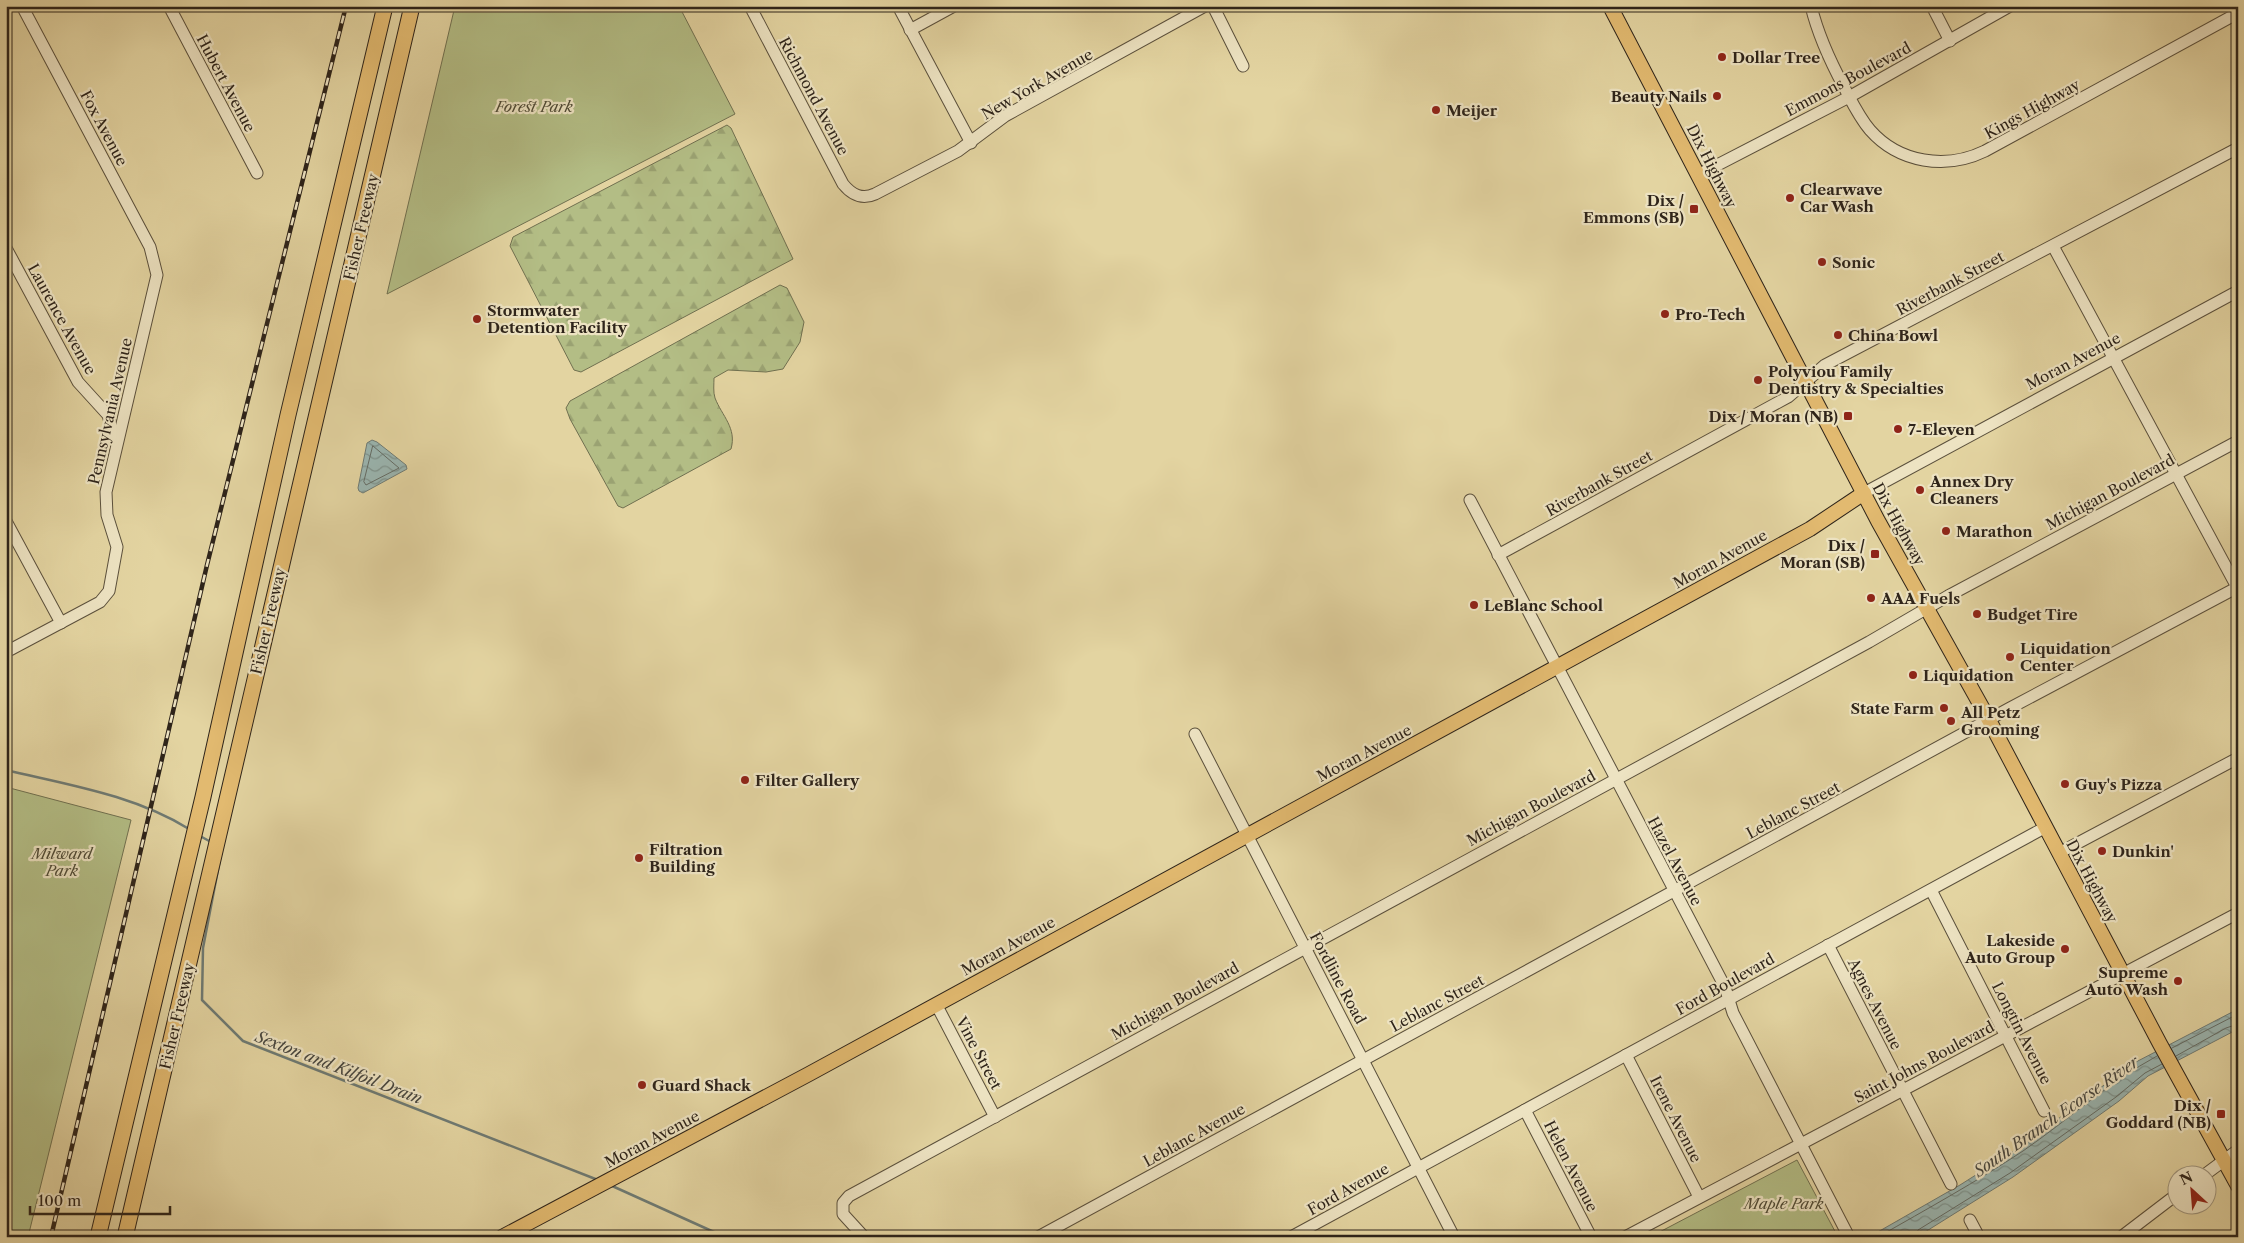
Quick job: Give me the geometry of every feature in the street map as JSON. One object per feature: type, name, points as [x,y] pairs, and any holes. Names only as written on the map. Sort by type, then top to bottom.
[{"type":"highway","name":"Fisher Freeway","points":[[98,1237],[203,797],[288,415],[385,6]]},
{"type":"highway","name":"Fisher Freeway","points":[[125,1237],[412,6]]},
{"type":"main road","name":"Dix Highway","points":[[1610,6],[1864,493],[1989,720],[2160,1044],[2238,1186]]},
{"type":"main road","name":"Moran Avenue","points":[[502,1237],[623,1174],[1557,667],[1815,526],[1864,493]]},
{"type":"street","name":"Fox Avenue","points":[[22,6],[150,247],[156,266]]},
{"type":"street","name":"Hubert Avenue","points":[[169,6],[256,173]]},
{"type":"street","name":"Richmond Avenue","points":[[750,6],[843,184],[857,196]]},
{"type":"street","points":[[898,6],[970,143]]},
{"type":"street","points":[[910,30],[954,6]]},
{"type":"street","name":"New York Avenue","points":[[857,196],[866,197],[875,194],[970,143],[1005,116],[1205,6]]},
{"type":"street","points":[[1213,6],[1243,66]]},
{"type":"street","name":"Kings Highway","points":[[1810,6],[1823,45],[1869,129],[1895,151],[1913,159],[1934,162],[1963,159],[1985,151],[2238,13]]},
{"type":"street","points":[[1932,6],[1950,41]]},
{"type":"street","name":"Emmons Boulevard","points":[[1698,175],[1850,97],[2010,6]]},
{"type":"street","name":"Riverbank Street","points":[[1498,555],[1788,397],[1826,365],[2238,148]]},
{"type":"street","points":[[2053,246],[2237,588]]},
{"type":"street","name":"Laurence Avenue","points":[[6,248],[78,382],[108,415],[116,439],[114,455]]},
{"type":"street","name":"Pennsylvania Avenue","points":[[6,652],[100,602],[109,590],[117,547],[107,515],[105,499],[156,282],[156,266]]},
{"type":"street","name":"Moran Avenue","points":[[1864,493],[2238,291]]},
{"type":"street","name":"Michigan Boulevard","points":[[864,1237],[846,1218],[842,1206],[849,1196],[1928,610],[1948,596],[2238,441]]},
{"type":"street","name":"Hazel Avenue","points":[[1470,500],[1726,988],[1732,1013],[1849,1237]]},
{"type":"street","points":[[6,520],[61,623]]},
{"type":"street","name":"Leblanc Street","points":[[1363,1060],[1989,720],[2237,588]]},
{"type":"street","name":"Fordline Road","points":[[1194,734],[1454,1237]]},
{"type":"street","points":[[2059,853],[2238,758]]},
{"type":"street","name":"Ford Boulevard","points":[[1418,1167],[2046,827]]},
{"type":"street","name":"Longtin Avenue","points":[[1931,890],[2044,1111]]},
{"type":"street","name":"Saint Johns Boulevard","points":[[1625,1237],[2238,913]]},
{"type":"street","name":"Agnes Avenue","points":[[1828,945],[1951,1184]]},
{"type":"street","name":"Vine Street","points":[[936,1004],[995,1117]]},
{"type":"street","name":"Irene Avenue","points":[[1626,1055],[1699,1197]]},
{"type":"street","name":"Leblanc Avenue","points":[[1038,1237],[1363,1060]]},
{"type":"street","name":"Helen Avenue","points":[[1525,1110],[1591,1237]]},
{"type":"street","points":[[2216,1166],[2238,1150]]},
{"type":"street","name":"Ford Avenue","points":[[1298,1235],[1418,1167]]},
{"type":"street","points":[[2121,1237],[2166,1203]]},
{"type":"street","points":[[1970,1220],[1979,1237]]},
{"type":"green space","name":"Forest Park","points":[[455,6],[679,6],[735,114],[387,294]]},
{"type":"green space","points":[[727,125],[731,128],[793,259],[581,372],[574,370],[510,246],[513,237]]},
{"type":"green space","points":[[780,285],[787,288],[804,322],[800,342],[783,369],[766,372],[728,370],[714,378],[715,398],[728,422],[732,435],[731,449],[623,508],[618,506],[570,419],[566,408],[570,401]]},
{"type":"green space","name":"Milward Park","points":[[6,787],[131,820],[28,1237],[6,1237]]},
{"type":"green space","name":"Maple Park","points":[[1797,1160],[1838,1237],[1650,1237]]},
{"type":"water","points":[[372,440],[406,465],[407,469],[363,493],[358,488],[367,443]]},
{"type":"water","points":[[2238,1009],[2238,1029],[2148,1076],[2119,1101],[2013,1177],[1917,1237],[1869,1237],[1960,1185],[2020,1147],[2134,1063]]},
{"type":"waterway","name":"Sexton and Kilfoil Drain","points":[[6,770],[124,799],[168,817],[189,829]]},
{"type":"waterway","name":"Sexton and Kilfoil Drain","points":[[200,836],[211,842]]},
{"type":"waterway","name":"Sexton and Kilfoil Drain","points":[[221,854],[203,948],[202,1000],[243,1041],[598,1180]]},
{"type":"waterway","name":"Sexton and Kilfoil Drain","points":[[610,1185],[725,1237]]},
{"type":"railway","points":[[51,1237],[207,565],[346,6]]},
{"type":"place","name":"Dollar Tree","points":[[1722,57]]},
{"type":"place","name":"Beauty Nails","points":[[1717,96]]},
{"type":"place","name":"Meijer","points":[[1436,110]]},
{"type":"place","name":"Clearwave Car Wash","points":[[1790,198]]},
{"type":"place","name":"Dix / Emmons (SB)","points":[[1694,209]]},
{"type":"place","name":"Sonic","points":[[1822,262]]},
{"type":"place","name":"Pro-Tech","points":[[1665,314]]},
{"type":"place","name":"Stormwater Detention Facility","points":[[477,319]]},
{"type":"place","name":"China Bowl","points":[[1838,335]]},
{"type":"place","name":"Polyviou Family Dentistry & Specialties","points":[[1758,380]]},
{"type":"place","name":"Dix / Moran (NB)","points":[[1848,416]]},
{"type":"place","name":"7-Eleven","points":[[1898,429]]},
{"type":"place","name":"Annex Dry Cleaners","points":[[1920,490]]},
{"type":"place","name":"Marathon","points":[[1946,531]]},
{"type":"place","name":"Dix / Moran (SB)","points":[[1875,554]]},
{"type":"place","name":"AAA Fuels","points":[[1871,598]]},
{"type":"place","name":"LeBlanc School","points":[[1474,605]]},
{"type":"place","name":"Budget Tire","points":[[1977,614]]},
{"type":"place","name":"Liquidation Center","points":[[2010,657]]},
{"type":"place","name":"Liquidation","points":[[1913,675]]},
{"type":"place","name":"State Farm","points":[[1944,708]]},
{"type":"place","name":"All Petz Grooming","points":[[1951,721]]},
{"type":"place","name":"Filter Gallery","points":[[745,780]]},
{"type":"place","name":"Guy's Pizza","points":[[2065,784]]},
{"type":"place","name":"Dunkin'","points":[[2102,851]]},
{"type":"place","name":"Filtration Building","points":[[639,858]]},
{"type":"place","name":"Lakeside Auto Group","points":[[2065,949]]},
{"type":"place","name":"Supreme Auto Wash","points":[[2178,981]]},
{"type":"place","name":"Guard Shack","points":[[642,1085]]},
{"type":"place","name":"Dix / Goddard (NB)","points":[[2221,1114]]},
{"type":"water label","name":"South Branch Ecorse River","points":[[2056,1116]]}]
